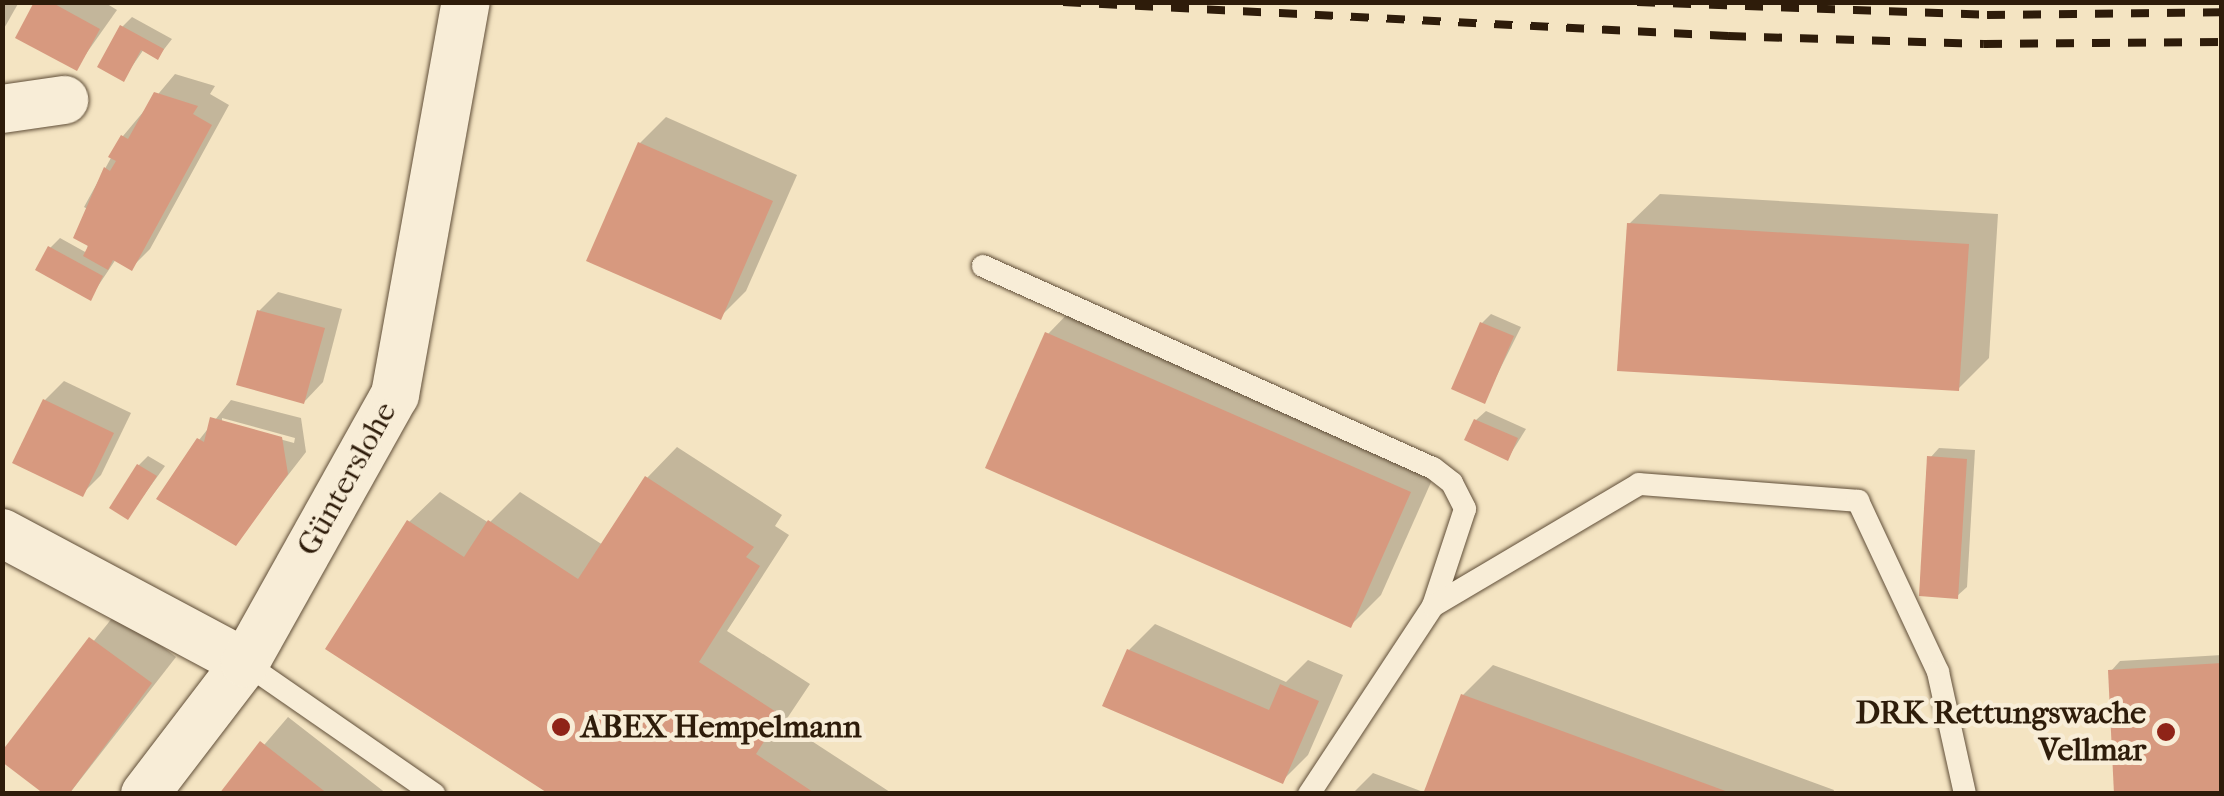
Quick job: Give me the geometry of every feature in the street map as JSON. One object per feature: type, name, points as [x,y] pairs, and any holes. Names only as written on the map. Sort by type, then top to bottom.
[{"type":"street","name":"Günterslohe","points":[[145,794],[245,664],[394,396],[466,2]]},
{"type":"street","points":[[2,109],[64,100]]},
{"type":"street","points":[[2,533],[245,664]]},
{"type":"lane","points":[[984,266],[1432,468],[1452,483],[1465,509],[1432,606],[1309,794]]},
{"type":"lane","points":[[1432,606],[1639,484],[1858,501],[1938,672],[1965,794]]},
{"type":"lane","points":[[245,664],[434,794]]},
{"type":"building","points":[[34,2],[51,2],[100,29],[77,71],[15,38]]},
{"type":"building","points":[[120,25],[164,49],[158,60],[141,50],[124,82],[97,67]]},
{"type":"building","points":[[154,92],[198,106],[193,114],[212,125],[132,271],[113,260],[108,270],[83,256],[88,246],[73,238],[104,167],[110,171],[116,161],[108,157],[121,135],[128,139]]},
{"type":"building","points":[[638,142],[773,201],[721,320],[586,261]]},
{"type":"building","points":[[1627,223],[1969,244],[1959,391],[1617,371]]},
{"type":"building","points":[[48,246],[103,276],[91,301],[35,270]]},
{"type":"building","points":[[257,310],[325,328],[304,404],[236,385]]},
{"type":"building","points":[[1480,322],[1514,336],[1485,404],[1451,389]]},
{"type":"building","points":[[1045,332],[1411,492],[1351,628],[985,468]]},
{"type":"building","points":[[43,399],[114,433],[83,497],[12,463]]},
{"type":"building","points":[[210,417],[282,437],[288,474],[236,546],[156,499],[197,438],[204,442]]},
{"type":"building","points":[[1474,419],[1518,438],[1508,461],[1464,440]]},
{"type":"building","points":[[1927,456],[1967,459],[1958,599],[1919,596]]},
{"type":"building","points":[[137,464],[157,476],[128,520],[109,508]]},
{"type":"building","points":[[645,476],[754,547],[746,557],[760,566],[699,662],[781,715],[756,754],[816,794],[549,794],[325,649],[407,520],[464,557],[488,520],[578,579]]},
{"type":"building","points":[[89,637],[152,683],[69,794],[44,794],[2,762],[2,751]]},
{"type":"building","points":[[1127,649],[1269,710],[1280,684],[1319,701],[1283,784],[1102,706]]},
{"type":"building","name":"DRK Rettungswache Vellmar","points":[[2222,663],[2222,794],[2114,794],[2108,670]]},
{"type":"building","points":[[1461,694],[1731,793],[1731,794],[1423,794]]},
{"type":"building","points":[[260,741],[328,794],[219,794]]},
{"type":"railway","points":[[1063,2],[1728,36],[1984,44],[2222,42]]},
{"type":"railway","points":[[1637,2],[1987,15],[2222,12]]},
{"type":"place","name":"ABEX Hempelmann","points":[[561,727]]},
{"type":"place","name":"DRK Rettungswache Vellmar","points":[[2166,732]]}]
